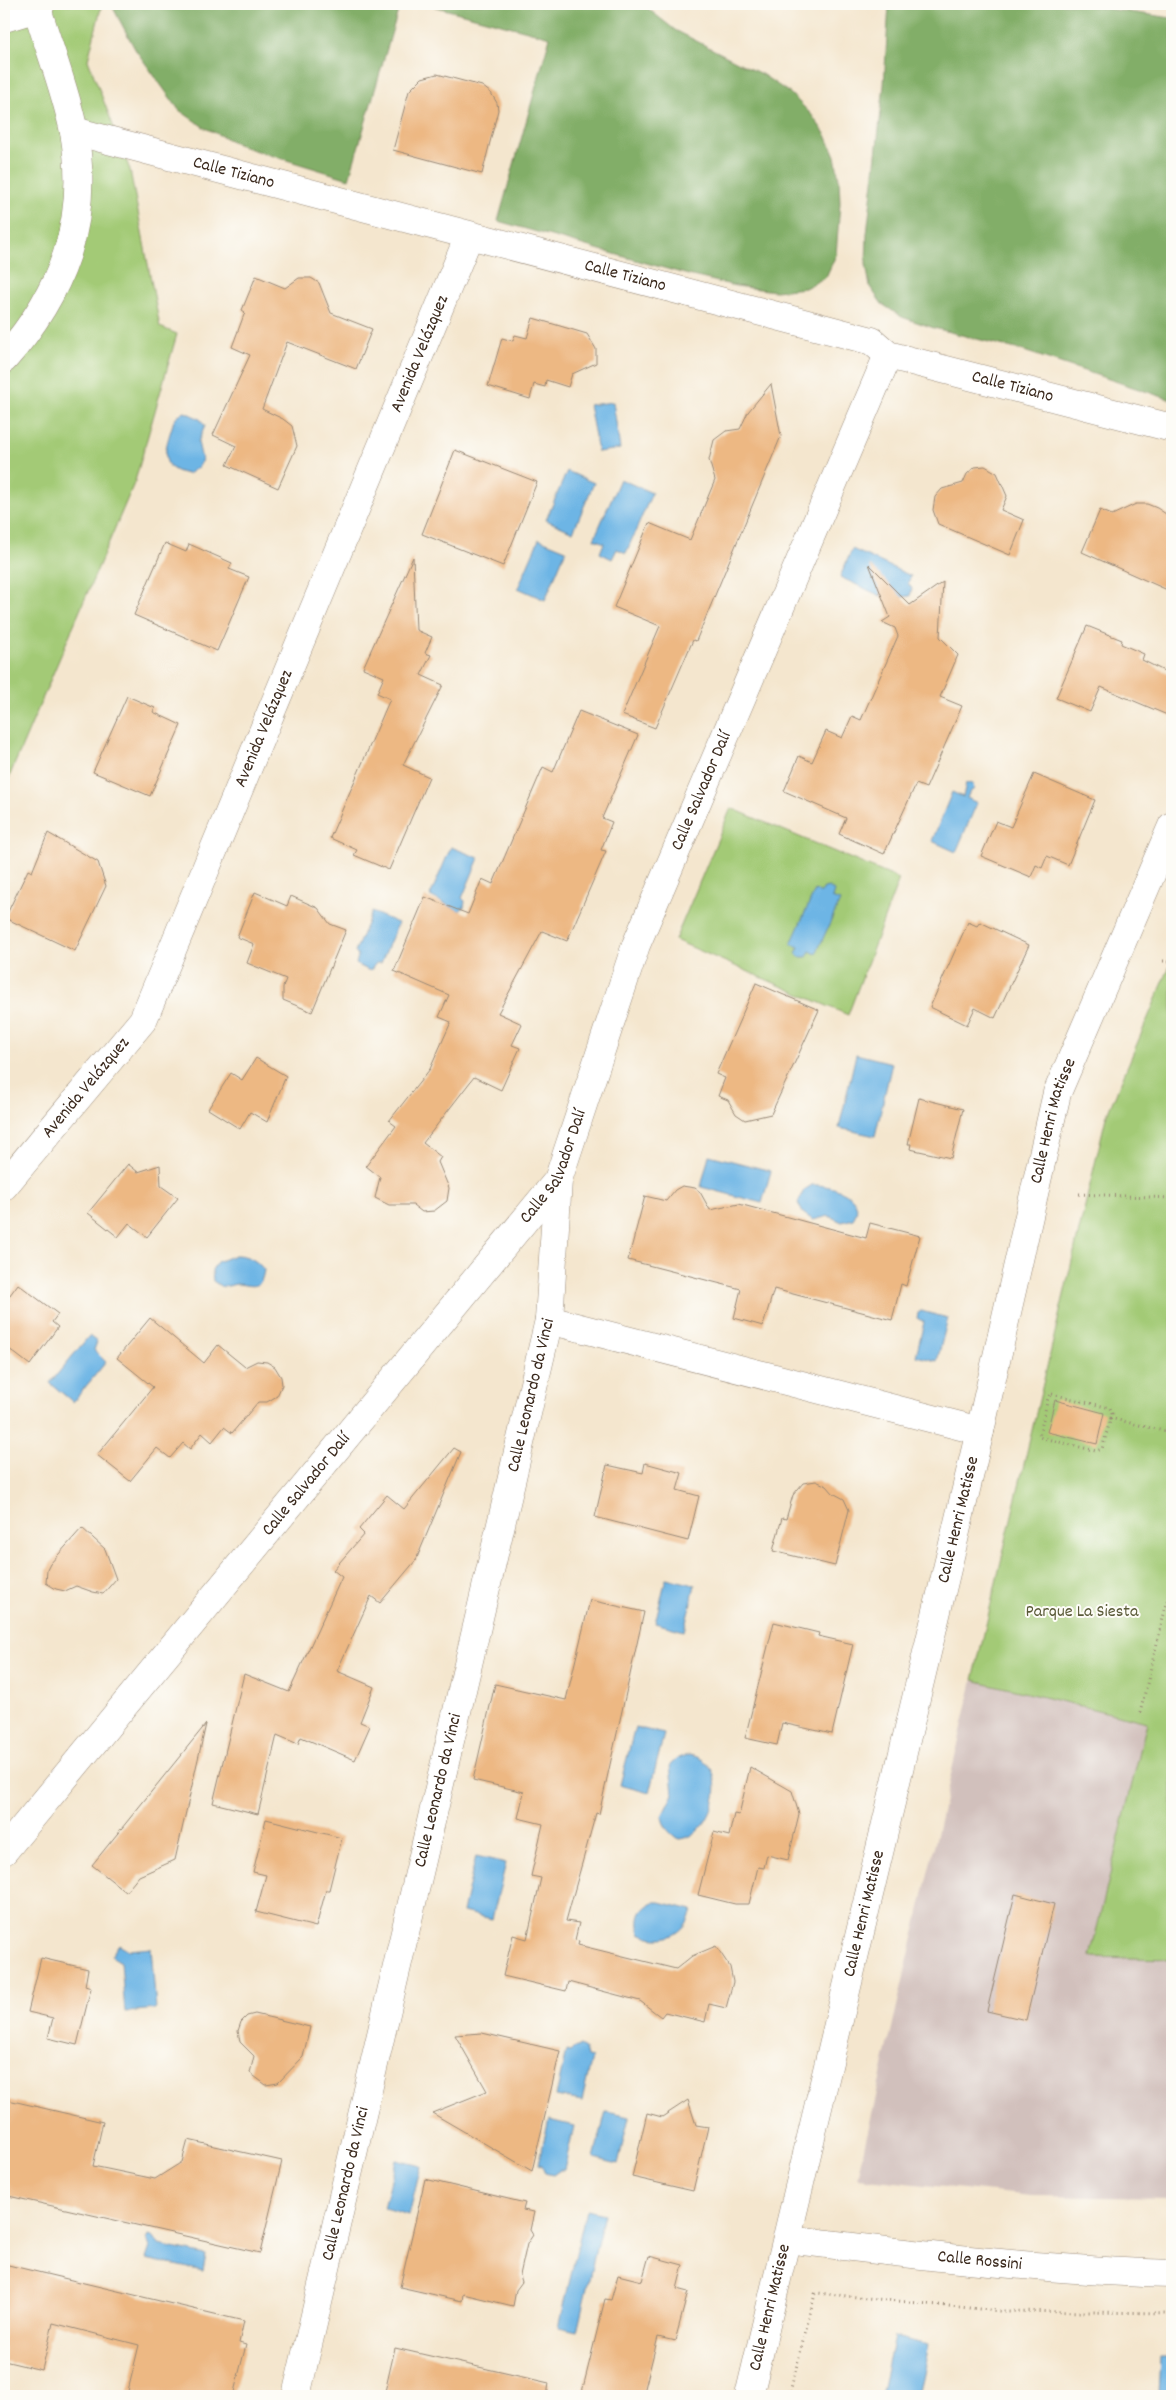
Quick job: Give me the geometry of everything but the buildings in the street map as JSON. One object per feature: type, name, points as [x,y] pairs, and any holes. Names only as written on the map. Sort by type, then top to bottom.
[{"type":"street","points":[[4,18],[39,6],[74,131],[78,167],[72,239],[60,274],[45,306],[24,336],[4,359]]},
{"type":"street","name":"Calle Tiziano","points":[[74,131],[872,341],[888,355],[1172,428]]},
{"type":"street","name":"Avenida Velázquez","points":[[4,1186],[143,1020],[469,236]]},
{"type":"street","name":"Calle Salvador Dalí","points":[[4,1851],[558,1180],[636,945],[888,355]]},
{"type":"street","name":"Calle Henri Matisse","points":[[749,2396],[980,1431],[1057,1093],[1172,826]]},
{"type":"street","name":"Calle Leonardo da Vinci","points":[[296,2396],[550,1320],[558,1180]]},
{"type":"street","name":"Calle Henri Matisse","points":[[550,1320],[980,1431]]},
{"type":"street","name":"Calle Rossini","points":[[787,2239],[988,2263],[1094,2271],[1172,2274]]},
{"type":"path","points":[[1163,961],[1172,961]]},
{"type":"path","points":[[1078,1194],[1172,1198]]},
{"type":"path","points":[[1052,1394],[1110,1408],[1112,1414],[1110,1418],[1103,1447],[1099,1451],[1039,1437],[1048,1398],[1052,1394]]},
{"type":"path","points":[[1110,1418],[1172,1433]]},
{"type":"path","points":[[1140,1712],[1172,1581]]},
{"type":"path","points":[[789,2396],[814,2294],[817,2293],[999,2311],[1172,2313]]},
{"type":"shaded area","points":[[973,1680],[1147,1722],[1090,1957],[1172,1959],[1172,2198],[1032,2196],[857,2178]]},
{"type":"green space","points":[[4,4],[102,4],[88,60],[130,170],[160,327],[177,334],[135,481],[4,789]]},
{"type":"green space","points":[[111,4],[400,4],[349,179],[244,147],[205,128],[179,110],[135,49]]},
{"type":"green space","points":[[425,4],[642,4],[675,30],[763,75],[791,94],[811,114],[826,135],[835,156],[839,179],[840,203],[836,255],[826,277],[805,288],[775,291],[736,286],[692,276],[498,221],[550,37]]},
{"type":"green space","points":[[889,4],[1073,4],[1172,18],[1172,400],[1024,351],[934,328],[902,317],[882,304],[870,287],[866,264],[867,234],[884,85]]},
{"type":"green space","points":[[731,808],[899,879],[848,1015],[675,940]]},
{"type":"green space","name":"Parque La Siesta","points":[[1172,961],[1172,1959],[1090,1957],[1147,1722],[973,1680],[1106,1117]]},
{"type":"water","points":[[613,402],[620,449],[598,452],[589,405]]},
{"type":"water","points":[[185,412],[200,419],[205,426],[198,442],[202,460],[198,467],[188,474],[170,467],[166,454],[174,420],[178,415]]},
{"type":"water","points":[[567,471],[594,483],[573,532],[546,520]]},
{"type":"water","points":[[620,479],[652,493],[626,553],[617,549],[612,559],[600,553],[604,543],[594,539]]},
{"type":"water","points":[[539,539],[566,550],[545,600],[518,588]]},
{"type":"water","points":[[852,549],[911,576],[908,583],[912,589],[910,596],[901,597],[898,604],[840,577]]},
{"type":"water","points":[[966,783],[973,784],[974,789],[967,798],[977,803],[956,852],[932,841],[952,792],[963,797]]},
{"type":"water","points":[[451,847],[479,858],[462,898],[465,901],[464,907],[459,911],[430,896]]},
{"type":"water","points":[[829,887],[834,891],[832,898],[840,901],[816,954],[810,951],[807,957],[799,957],[796,953],[799,947],[791,944],[815,890],[821,893],[824,888]]},
{"type":"water","points":[[372,912],[398,923],[381,963],[376,963],[370,971],[356,964],[358,956],[355,952]]},
{"type":"water","points":[[856,1054],[892,1063],[875,1136],[839,1128]]},
{"type":"water","points":[[709,1155],[771,1171],[762,1203],[701,1187]]},
{"type":"water","points":[[812,1185],[837,1189],[852,1198],[856,1204],[857,1211],[853,1219],[842,1222],[829,1216],[813,1220],[803,1213],[798,1203],[804,1190]]},
{"type":"water","points":[[235,1255],[244,1256],[261,1266],[264,1270],[259,1284],[252,1286],[236,1284],[222,1287],[213,1281],[212,1270],[217,1262]]},
{"type":"water","points":[[921,1311],[948,1318],[937,1361],[916,1356],[924,1322],[917,1318],[918,1313]]},
{"type":"water","points":[[89,1336],[97,1342],[94,1350],[106,1362],[73,1402],[50,1383]]},
{"type":"water","points":[[666,1578],[695,1585],[684,1631],[655,1623]]},
{"type":"water","points":[[635,1727],[664,1734],[649,1793],[620,1785]]},
{"type":"water","points":[[688,1755],[703,1760],[712,1770],[716,1783],[715,1798],[710,1813],[702,1826],[692,1835],[680,1839],[668,1830],[662,1816],[673,1794],[670,1765],[678,1758]]},
{"type":"water","points":[[476,1856],[506,1863],[492,1919],[463,1912]]},
{"type":"water","points":[[654,1902],[692,1910],[689,1919],[679,1931],[665,1938],[657,1938],[640,1933],[640,1915],[645,1908]]},
{"type":"water","points":[[119,1944],[129,1950],[151,1948],[156,2009],[125,2012],[121,1962],[111,1956]]},
{"type":"water","points":[[580,2046],[585,2049],[587,2057],[592,2058],[582,2101],[556,2096],[566,2051],[570,2052]]},
{"type":"water","points":[[606,2112],[629,2117],[618,2164],[594,2158]]},
{"type":"water","points":[[549,2120],[574,2126],[564,2170],[560,2170],[553,2175],[545,2173],[542,2165],[538,2164]]},
{"type":"water","points":[[396,2160],[421,2166],[409,2215],[384,2208]]},
{"type":"water","points":[[586,2210],[604,2214],[577,2331],[559,2327]]},
{"type":"water","points":[[149,2235],[154,2237],[159,2245],[206,2255],[203,2271],[146,2259],[150,2247],[146,2238]]},
{"type":"water","points":[[894,2337],[929,2345],[918,2396],[881,2396]]},
{"type":"water","points":[[1161,2357],[1172,2357],[1172,2396],[1159,2396]]}]
